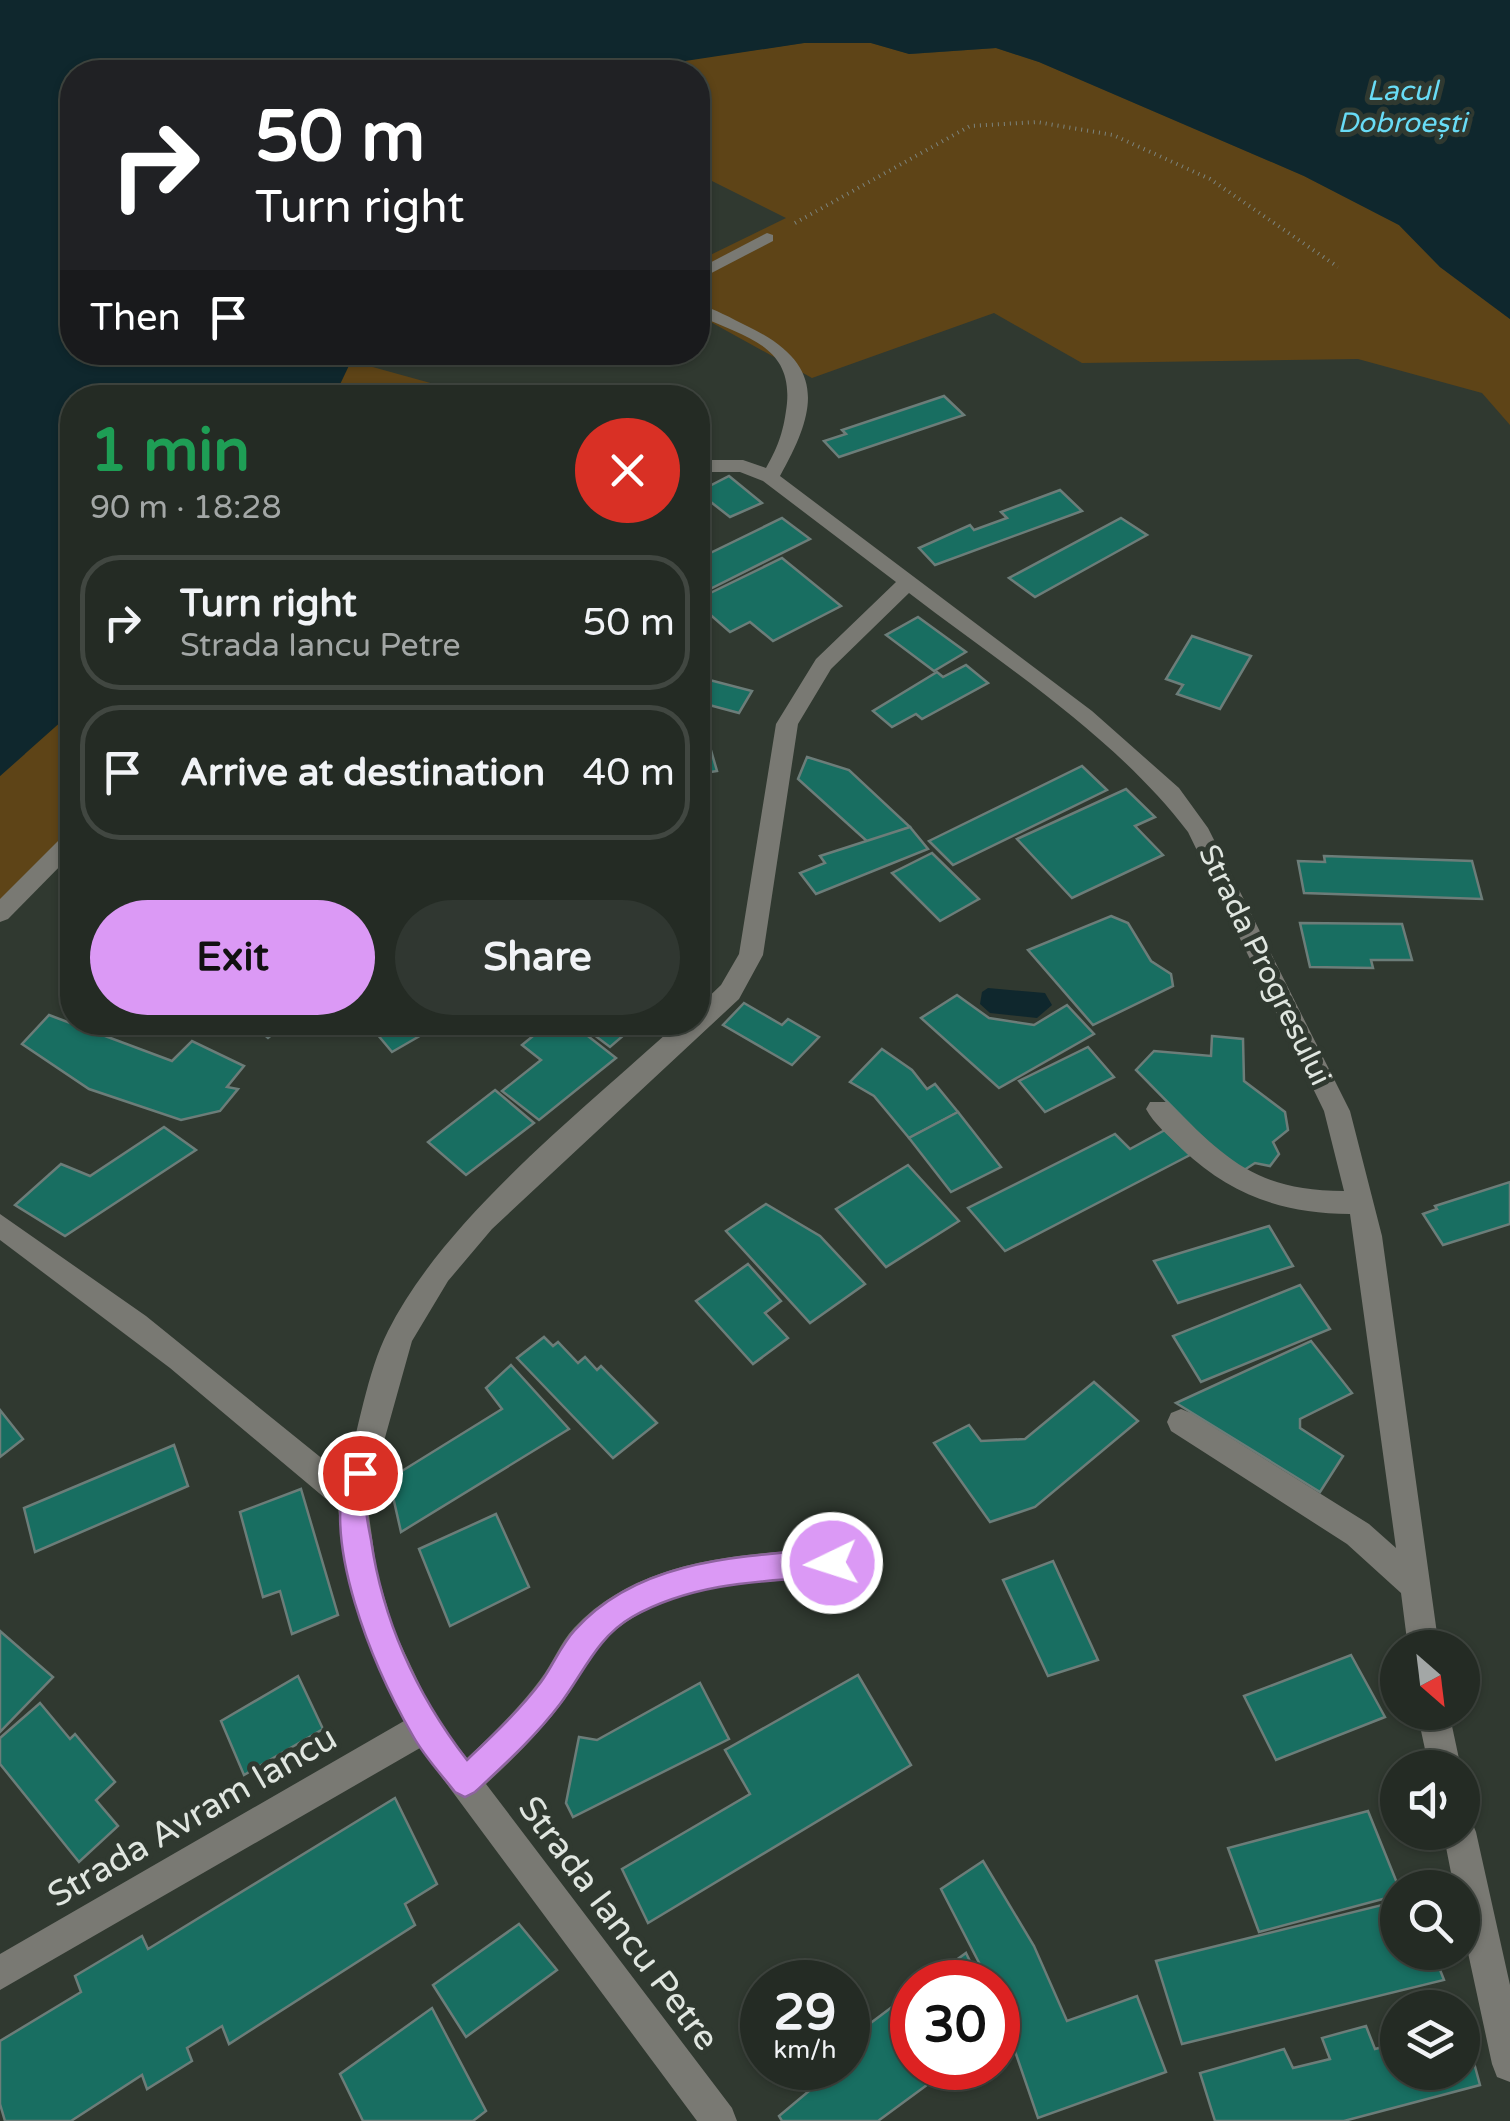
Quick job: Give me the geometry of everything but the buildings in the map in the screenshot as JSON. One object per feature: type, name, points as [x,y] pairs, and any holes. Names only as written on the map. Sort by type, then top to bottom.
[{"type":"street","points":[[710,269],[767,238]]},
{"type":"street","points":[[710,315],[774,345],[789,359],[798,378],[793,437],[770,477],[743,466],[710,466]]},
{"type":"street","name":"Strada Progresului","points":[[770,477],[1140,763],[1197,828],[1337,1111],[1362,1203],[1422,1630]]},
{"type":"street","name":"Strada Iancu Petre","points":[[710,1010],[730,992],[751,956],[787,724],[798,696],[820,665],[908,582]]},
{"type":"street","points":[[0,912],[60,853]]},
{"type":"street","name":"Strada Iancu Petre","points":[[683,1035],[483,1221],[438,1273],[399,1337],[352,1502],[362,1572],[380,1633],[424,1728],[718,2121]]},
{"type":"street","points":[[1159,1108],[1218,1169],[1252,1190],[1317,1204],[1362,1203]]},
{"type":"street","points":[[0,1225],[92,1290],[254,1415],[352,1502]]},
{"type":"street","points":[[1181,1422],[1358,1534],[1416,1586]]},
{"type":"street","points":[[465,1782],[519,1731],[552,1691],[584,1641],[620,1608],[684,1580],[738,1569],[832,1563]]},
{"type":"street","name":"Strada Avram Iancu","points":[[0,1973],[424,1728]]},
{"type":"street","points":[[1463,1850],[1510,2064]]},
{"type":"path","points":[[767,238],[970,126],[1037,122],[1114,135],[1210,179],[1338,267]]},
{"type":"shaded area","points":[[804,43],[871,43],[910,54],[996,48],[1039,62],[1304,176],[1399,225],[1440,267],[1510,319],[1510,425],[1482,393],[1358,359],[1082,363],[994,313],[812,378],[710,322],[710,255],[786,218],[710,180],[710,60],[686,60]]},
{"type":"shaded area","points":[[67,365],[365,365],[438,385],[61,385]]},
{"type":"shaded area","points":[[60,386],[60,846],[0,904],[0,776],[25,754],[0,559]]},
{"type":"water","name":"Lacul Dobroești","points":[[0,0],[1510,0],[1510,319],[1440,267],[1399,225],[1304,176],[1039,62],[996,48],[909,54],[871,43],[804,43],[692,60],[60,60],[60,365],[349,365],[340,385],[60,385],[60,723],[0,776]]},
{"type":"water","points":[[988,988],[1045,993],[1052,1005],[1037,1018],[990,1013],[980,1004],[982,992]]},
{"type":"route","points":[[360,1473],[352,1502],[362,1572],[380,1633],[424,1728],[465,1782],[519,1731],[552,1691],[584,1641],[620,1608],[684,1580],[738,1569],[832,1563]]}]
